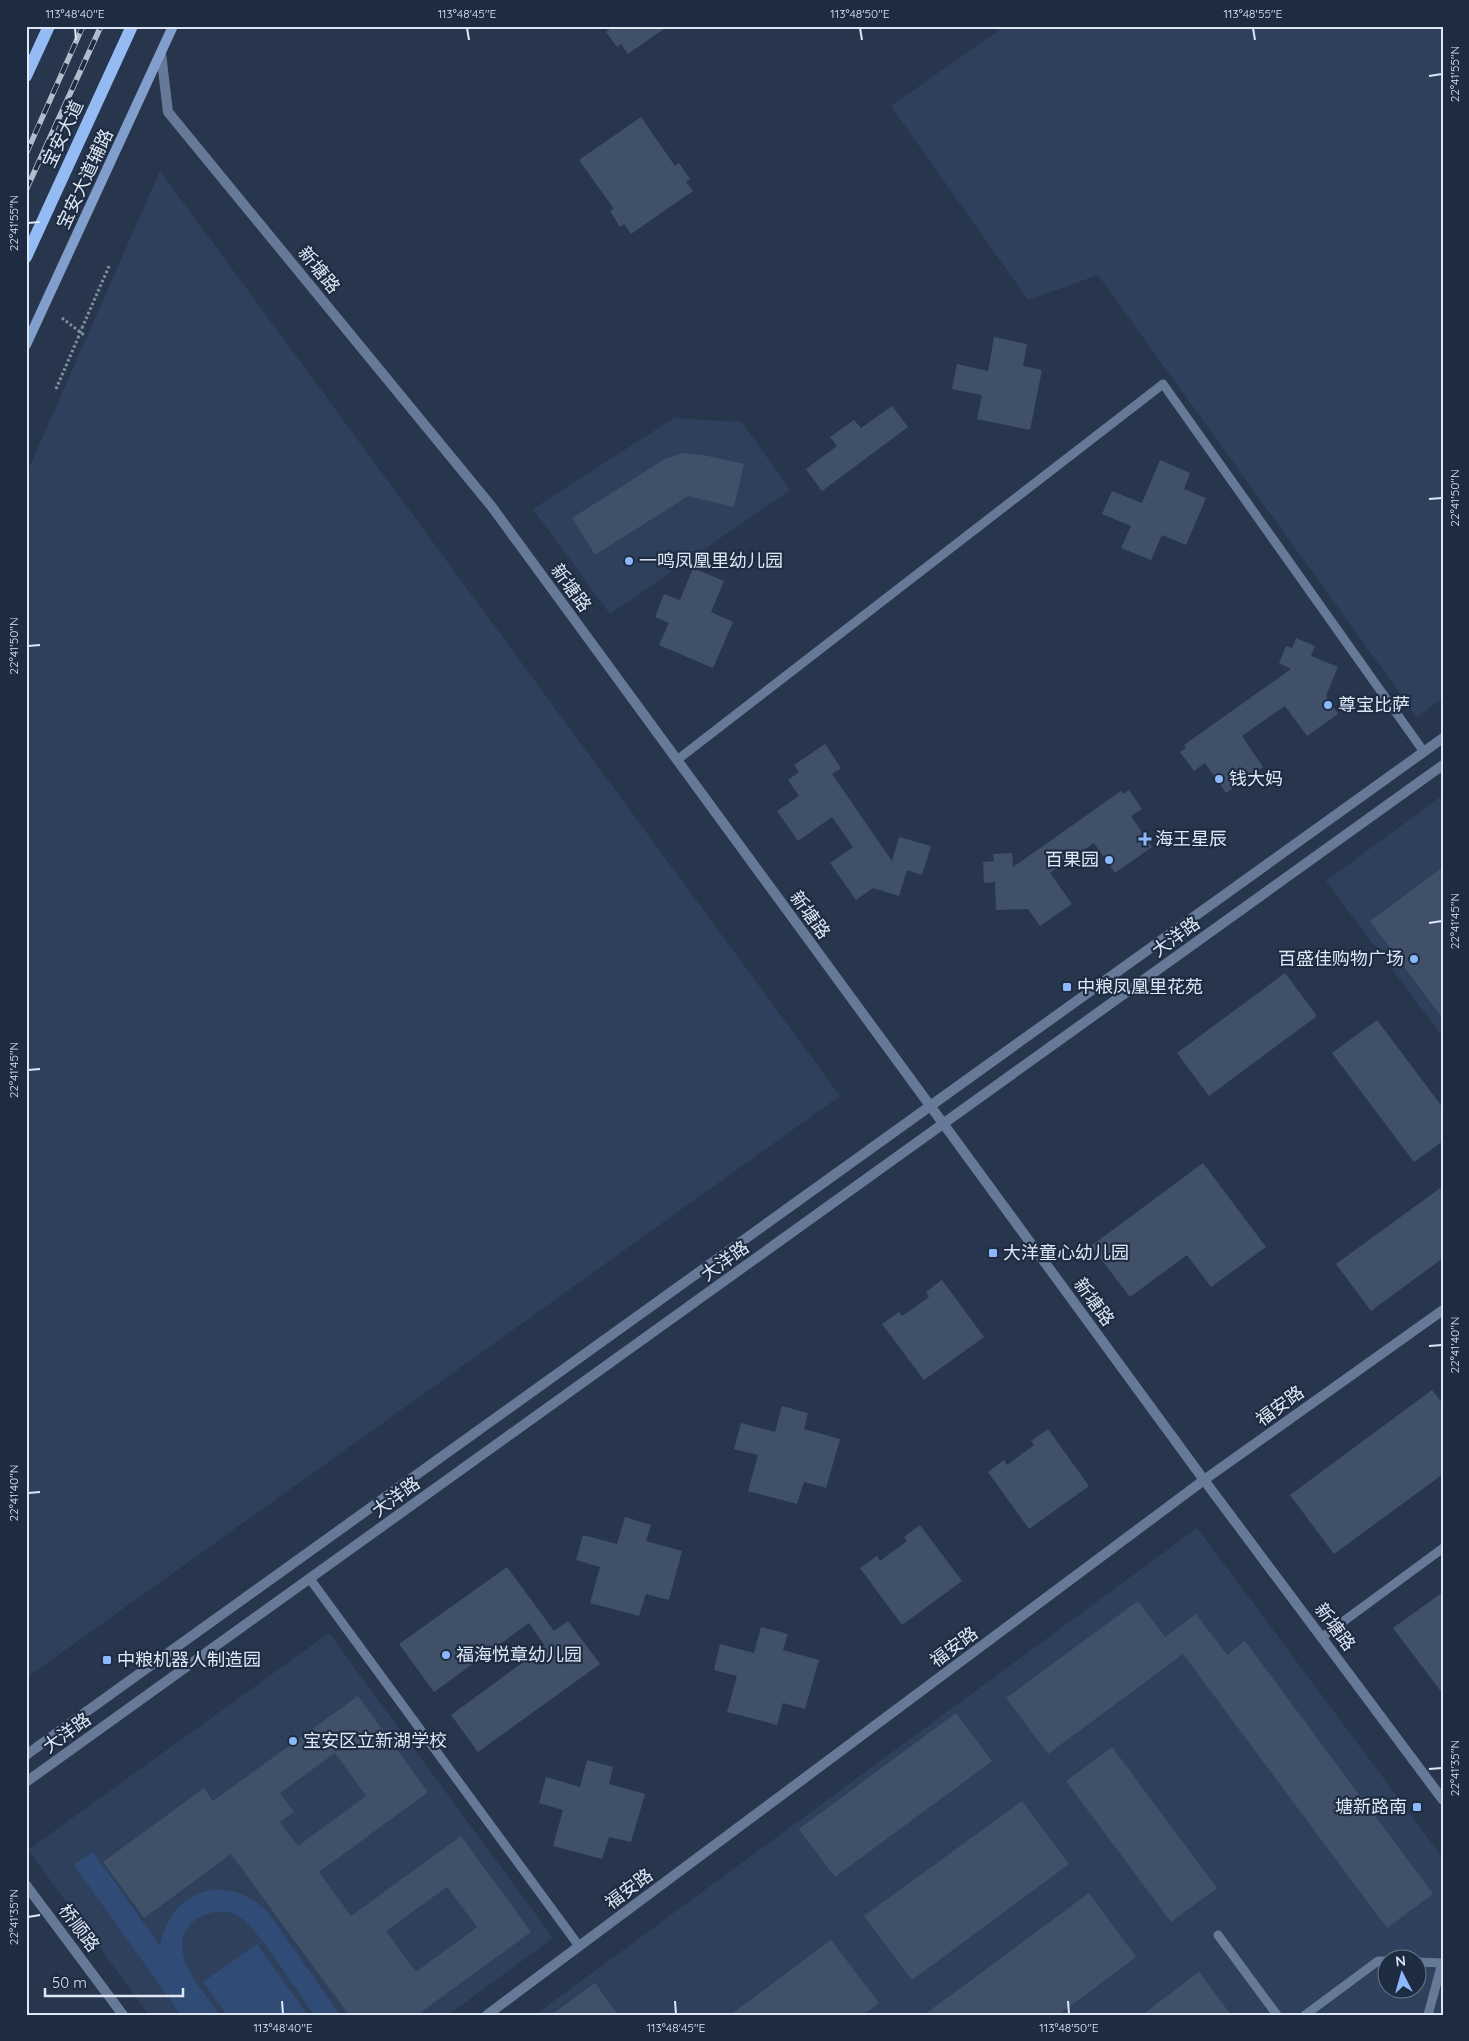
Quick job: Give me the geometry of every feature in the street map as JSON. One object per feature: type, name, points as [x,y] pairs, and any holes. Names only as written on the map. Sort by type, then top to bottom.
[{"type":"main road","points":[[26,76],[49,26]]},
{"type":"main road","name":"宝安大道","points":[[26,257],[132,26]]},
{"type":"main road","name":"宝安大道辅路","points":[[26,345],[173,26]]},
{"type":"street","name":"新塘路","points":[[161,53],[168,112],[492,507],[1204,1480],[1443,1800]]},
{"type":"street","name":"大洋路","points":[[26,1755],[1443,738]]},
{"type":"street","name":"大洋路","points":[[26,1782],[1443,765]]},
{"type":"street","name":"福安路","points":[[487,2015],[1204,1480],[1443,1310]]},
{"type":"street","name":"桥顺路","points":[[26,1885],[123,2015]]},
{"type":"lane","points":[[677,760],[1163,384],[1424,752]]},
{"type":"lane","points":[[1322,1637],[1443,1548]]},
{"type":"lane","points":[[310,1579],[579,1946]]},
{"type":"lane","points":[[1218,1935],[1278,2015]]},
{"type":"lane","points":[[1305,2015],[1376,1962]]},
{"type":"lane","points":[[1426,1962],[1442,1963],[1428,2015]]},
{"type":"path","points":[[56,389],[110,264]]},
{"type":"path","points":[[62,318],[84,335]]},
{"type":"shaded area","points":[[1005,26],[1443,26],[1443,698],[1417,717],[1098,275],[1028,300],[891,106]]},
{"type":"shaded area","points":[[160,171],[840,1096],[26,1678],[26,475]]},
{"type":"shaded area","name":"一鸣凤凰里幼儿园","points":[[674,418],[742,422],[790,490],[610,614],[533,509]]},
{"type":"shaded area","name":"百盛佳购物广场","points":[[1443,795],[1443,1037],[1326,881]]},
{"type":"shaded area","points":[[1197,1528],[1443,1858],[1443,2015],[535,2015]]},
{"type":"shaded area","name":"宝安区立新湖学校","points":[[329,1633],[553,1938],[448,2015],[149,2015],[28,1850]]},
{"type":"shaded area","points":[[93,1852],[160,1946],[166,1926],[175,1911],[188,1899],[203,1892],[219,1890],[236,1892],[253,1900],[269,1914],[340,2015],[314,2015],[255,1932],[237,1915],[223,1911],[209,1913],[200,1917],[188,1927],[182,1939],[187,1966],[194,1980],[220,2015],[181,2015],[74,1865]]},
{"type":"shaded area","points":[[257,1944],[306,2013],[304,2015],[227,2015],[203,1982]]},
{"type":"building","points":[[614,26],[668,26],[628,54],[621,44],[617,47],[606,32]]},
{"type":"building","points":[[641,117],[675,166],[679,163],[690,179],[686,182],[693,191],[631,234],[624,224],[620,227],[610,211],[614,209],[579,160]]},
{"type":"building","points":[[994,337],[1027,344],[1023,366],[1042,370],[1030,430],[977,419],[982,395],[952,389],[957,364],[988,371]]},
{"type":"building","points":[[892,406],[908,427],[822,491],[806,469],[837,446],[830,437],[854,420],[861,428]]},
{"type":"building","points":[[683,453],[703,455],[744,464],[734,507],[688,496],[595,555],[572,518],[665,459]]},
{"type":"building","points":[[1160,460],[1190,473],[1184,489],[1206,498],[1186,545],[1162,535],[1151,560],[1121,548],[1131,526],[1102,514],[1112,491],[1142,503]]},
{"type":"building","points":[[693,568],[724,581],[711,612],[733,622],[713,668],[659,645],[669,623],[655,617],[664,594],[680,600]]},
{"type":"building","points":[[1296,638],[1315,646],[1311,656],[1338,667],[1326,696],[1338,714],[1307,736],[1285,706],[1242,736],[1263,767],[1226,793],[1205,763],[1194,771],[1180,752],[1186,748],[1184,745],[1291,669],[1279,663],[1286,646],[1292,648]]},
{"type":"building","points":[[825,744],[841,768],[832,774],[892,861],[899,837],[931,846],[922,875],[907,870],[899,896],[873,888],[856,900],[830,863],[853,847],[832,817],[798,841],[777,811],[799,796],[788,780],[799,772],[794,765]]},
{"type":"building","points":[[1129,790],[1142,809],[1131,816],[1152,847],[1115,873],[1094,843],[1050,873],[1072,904],[1040,926],[1028,909],[996,910],[995,882],[984,883],[983,862],[994,861],[993,854],[1012,853],[1013,867],[1121,791],[1123,794]]},
{"type":"building","points":[[1443,867],[1443,1019],[1370,921]]},
{"type":"building","points":[[1285,973],[1317,1016],[1209,1096],[1177,1053]]},
{"type":"building","points":[[1377,1020],[1443,1108],[1443,1141],[1414,1162],[1332,1053]]},
{"type":"building","points":[[1203,1163],[1266,1247],[1211,1287],[1187,1255],[1130,1297],[1091,1246]]},
{"type":"building","points":[[1443,1186],[1443,1258],[1371,1311],[1336,1264]]},
{"type":"building","points":[[942,1280],[984,1337],[924,1380],[882,1324],[899,1312],[902,1316],[929,1297],[926,1292]]},
{"type":"building","points":[[1432,1390],[1443,1404],[1443,1474],[1334,1554],[1290,1495]]},
{"type":"building","points":[[782,1406],[808,1413],[804,1429],[840,1439],[826,1488],[804,1482],[797,1504],[748,1491],[758,1455],[734,1449],[741,1423],[775,1432]]},
{"type":"building","points":[[1048,1429],[1089,1486],[1029,1529],[988,1472],[1004,1460],[1007,1465],[1034,1445],[1031,1441]]},
{"type":"building","points":[[625,1517],[651,1525],[646,1541],[682,1551],[669,1600],[646,1594],[639,1616],[590,1603],[600,1567],[576,1560],[583,1535],[617,1544]]},
{"type":"building","points":[[920,1525],[962,1581],[902,1625],[860,1568],[877,1556],[880,1561],[907,1541],[904,1537]]},
{"type":"building","name":"福海悦章幼儿园","points":[[507,1567],[554,1631],[568,1621],[600,1664],[478,1752],[451,1715],[545,1646],[529,1623],[434,1692],[399,1644]]},
{"type":"building","points":[[1443,1592],[1443,1694],[1393,1628]]},
{"type":"building","points":[[1138,1601],[1165,1637],[1196,1614],[1227,1655],[1245,1641],[1433,1894],[1387,1928],[1183,1654],[1048,1754],[1006,1698]]},
{"type":"building","points":[[761,1627],[788,1634],[783,1650],[819,1660],[805,1709],[783,1703],[777,1725],[727,1712],[737,1676],[714,1670],[720,1644],[754,1653]]},
{"type":"building","points":[[358,1696],[428,1792],[319,1872],[351,1916],[461,1836],[531,1932],[417,2015],[349,2015],[231,1854],[144,1918],[103,1862],[204,1788],[213,1801]],"holes":[[[335,1753],[366,1796],[298,1846],[280,1822],[294,1812],[280,1793]],[[447,1887],[477,1927],[416,1972],[386,1931]]]},
{"type":"building","points":[[956,1713],[992,1761],[835,1877],[799,1829]]},
{"type":"building","points":[[1112,1747],[1217,1888],[1171,1922],[1066,1781]]},
{"type":"building","points":[[587,1760],[613,1767],[609,1784],[645,1794],[631,1842],[609,1837],[602,1859],[553,1846],[563,1810],[539,1803],[546,1777],[580,1787]]},
{"type":"building","points":[[1022,1801],[1069,1864],[912,1980],[864,1916]]},
{"type":"building","points":[[1089,1893],[1136,1957],[1058,2015],[924,2015]]},
{"type":"building","points":[[831,1940],[879,2003],[863,2015],[730,2015]]},
{"type":"building","points":[[1199,1972],[1231,2015],[1142,2015]]},
{"type":"building","points":[[595,1983],[618,2015],[551,2015]]},
{"type":"railway","points":[[26,154],[83,26]]},
{"type":"railway","points":[[26,190],[101,26]]},
{"type":"place","name":"一鸣凤凰里幼儿园","points":[[629,561]]},
{"type":"place","name":"尊宝比萨","points":[[1328,705]]},
{"type":"place","name":"钱大妈","points":[[1219,779]]},
{"type":"place","name":"海王星辰","points":[[1145,839]]},
{"type":"place","name":"百果园","points":[[1109,860]]},
{"type":"place","name":"百盛佳购物广场","points":[[1414,959]]},
{"type":"place","name":"中粮凤凰里花苑","points":[[1067,987]]},
{"type":"place","name":"大洋童心幼儿园","points":[[993,1253]]},
{"type":"place","name":"福海悦章幼儿园","points":[[446,1655]]},
{"type":"place","name":"中粮机器人制造园","points":[[107,1660]]},
{"type":"place","name":"宝安区立新湖学校","points":[[293,1741]]},
{"type":"place","name":"塘新路南","points":[[1417,1807]]}]
